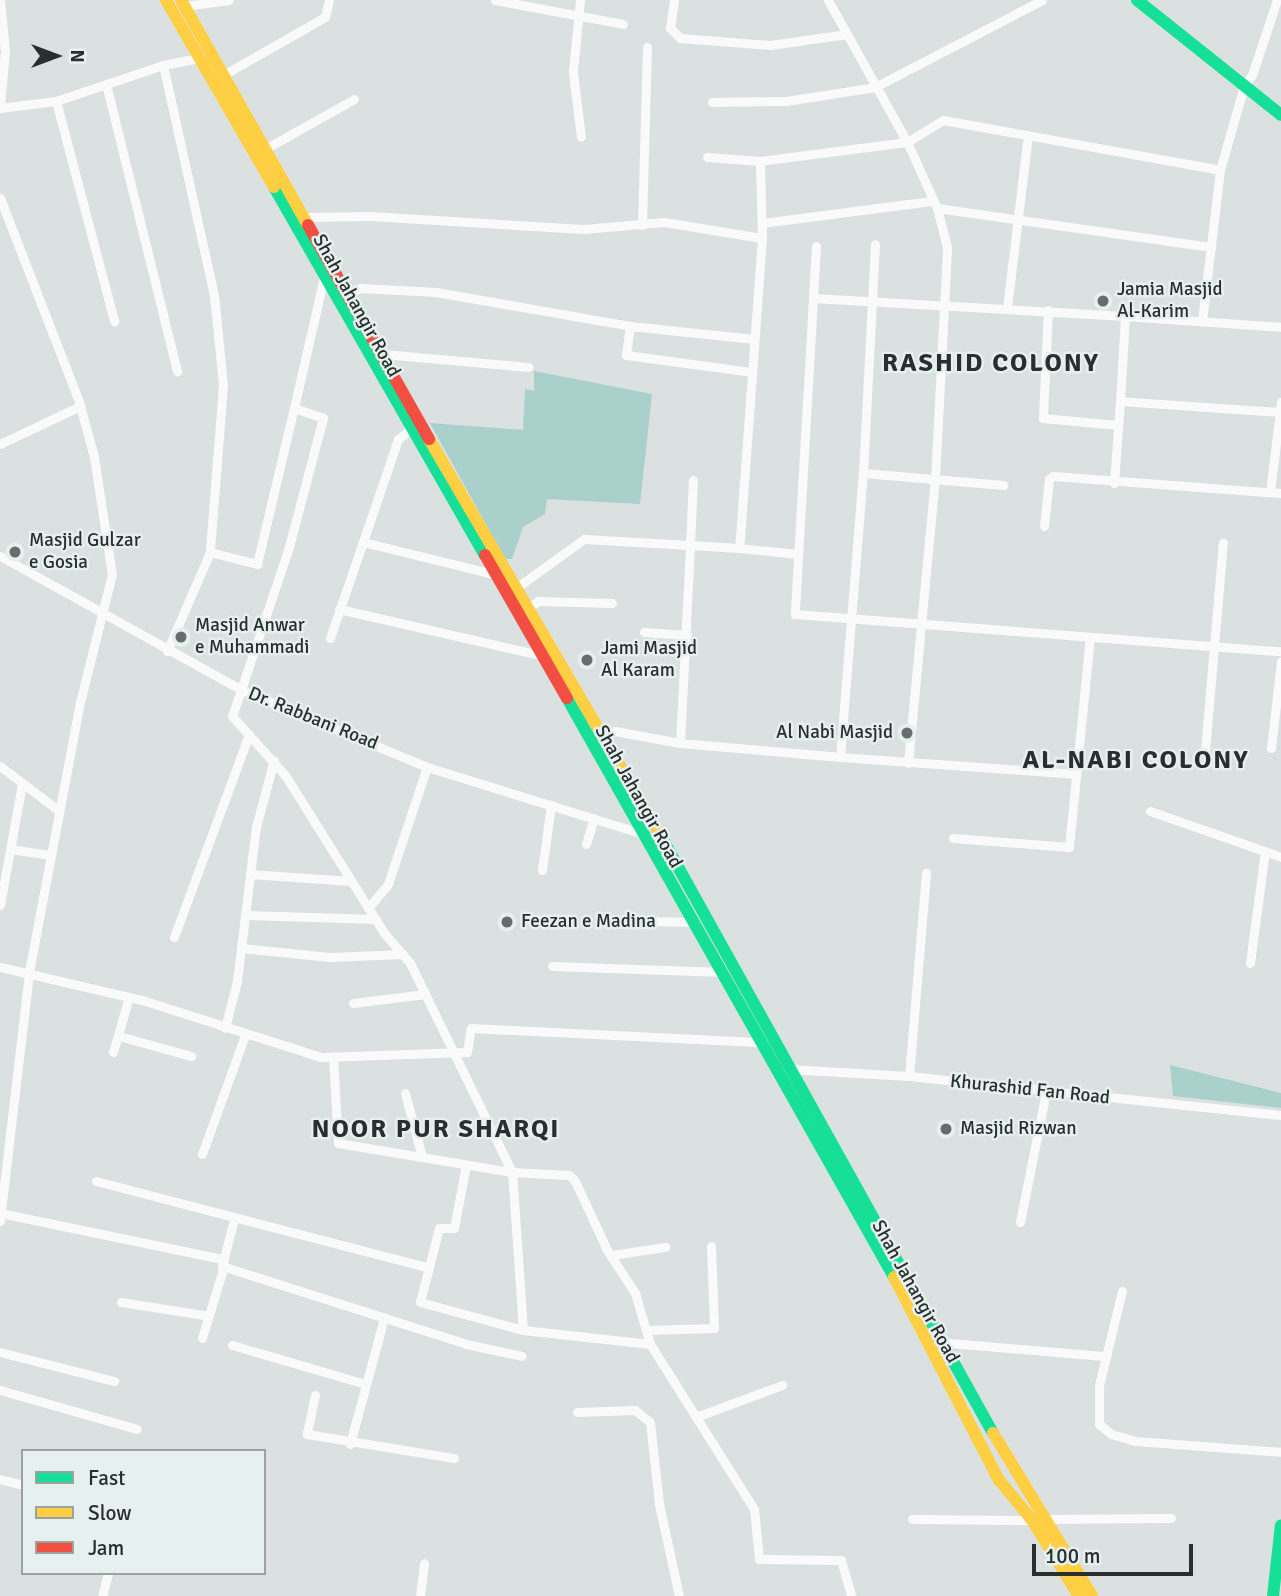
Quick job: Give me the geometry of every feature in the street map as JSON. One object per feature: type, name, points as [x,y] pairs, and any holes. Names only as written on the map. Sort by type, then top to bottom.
[{"type":"street","points":[[1,0],[0,106],[56,101],[163,65],[200,58]]},
{"type":"street","name":"Shah Jahangir Road","points":[[166,0],[544,656],[762,1042],[786,1071]]},
{"type":"street","points":[[183,3],[225,0]]},
{"type":"street","points":[[225,74],[325,17],[328,0]]},
{"type":"street","points":[[495,0],[578,13],[623,24]]},
{"type":"street","points":[[580,0],[573,72],[581,137]]},
{"type":"street","points":[[674,0],[670,29],[680,38],[771,45],[847,34]]},
{"type":"street","points":[[828,0],[906,142],[935,204],[947,247],[935,480],[908,763]]},
{"type":"street","points":[[712,102],[786,102],[875,87],[1042,0]]},
{"type":"street","points":[[1137,0],[1281,115]]},
{"type":"street","points":[[1202,320],[1220,170],[1244,86],[1252,75],[1277,0]]},
{"type":"street","name":"Shah Jahangir Road","points":[[183,3],[516,588],[604,734],[786,1071]]},
{"type":"street","points":[[642,225],[647,47]]},
{"type":"street","points":[[163,65],[214,295],[223,385],[210,552],[167,652]]},
{"type":"street","points":[[106,84],[177,371]]},
{"type":"street","points":[[265,149],[354,99]]},
{"type":"street","points":[[56,101],[114,321]]},
{"type":"street","points":[[707,157],[760,161],[906,142],[943,120],[1220,170]]},
{"type":"street","points":[[1007,307],[1028,135]]},
{"type":"street","points":[[738,548],[762,238],[760,161]]},
{"type":"street","points":[[0,198],[80,406],[108,532],[112,574],[104,617],[89,660],[58,810],[29,973],[0,1216],[224,1262],[466,1344],[522,1356]]},
{"type":"street","points":[[762,223],[935,204],[1210,247]]},
{"type":"street","points":[[306,217],[370,215],[584,229],[642,225],[702,226],[762,238]]},
{"type":"street","points":[[840,757],[863,473],[875,244]]},
{"type":"street","points":[[816,246],[795,614],[920,627],[1281,651]]},
{"type":"street","points":[[210,552],[257,564],[324,278]]},
{"type":"street","points":[[348,292],[361,288],[436,292],[630,326],[754,339]]},
{"type":"street","points":[[813,298],[943,303],[1281,327]]},
{"type":"street","points":[[1048,310],[1043,418],[1118,425]]},
{"type":"street","points":[[1115,483],[1125,316]]},
{"type":"street","points":[[630,326],[626,355],[751,372]]},
{"type":"street","points":[[383,354],[528,367]]},
{"type":"street","points":[[1120,401],[1280,407],[1270,492]]},
{"type":"street","points":[[0,444],[80,406]]},
{"type":"street","points":[[294,408],[323,418],[289,547],[232,716],[274,760],[368,908],[403,954],[425,994],[450,1051],[460,1059],[512,1172],[523,1330]]},
{"type":"street","points":[[330,638],[398,439],[411,429]]},
{"type":"street","points":[[863,473],[1003,485]]},
{"type":"street","points":[[1044,526],[1049,479],[1281,493]]},
{"type":"street","points":[[680,743],[693,480]]},
{"type":"street","points":[[516,588],[584,539],[798,554]]},
{"type":"street","points":[[363,542],[497,575]]},
{"type":"street","points":[[1205,751],[1223,543]]},
{"type":"street","name":"Dr. Rabbani Road","points":[[0,556],[167,652],[242,690],[427,767],[646,835]]},
{"type":"street","points":[[528,608],[538,601],[612,603]]},
{"type":"street","points":[[339,609],[544,656]]},
{"type":"street","points":[[644,632],[687,635]]},
{"type":"street","points":[[953,838],[1069,847],[1090,637]]},
{"type":"street","points":[[1271,748],[1281,662]]},
{"type":"street","points":[[604,734],[615,731],[680,743],[908,763],[1076,774]]},
{"type":"street","points":[[174,937],[249,734]]},
{"type":"street","points":[[225,1028],[242,948],[256,827],[274,760]]},
{"type":"street","points":[[0,766],[58,810]]},
{"type":"street","points":[[368,908],[388,884],[427,767]]},
{"type":"street","points":[[0,905],[22,785]]},
{"type":"street","points":[[542,870],[551,806]]},
{"type":"street","points":[[1150,811],[1281,857]]},
{"type":"street","points":[[586,844],[594,818]]},
{"type":"street","points":[[10,849],[50,855]]},
{"type":"street","points":[[1250,963],[1265,851]]},
{"type":"street","points":[[909,1076],[926,873]]},
{"type":"street","points":[[250,874],[351,881]]},
{"type":"street","points":[[245,915],[376,919]]},
{"type":"street","points":[[599,920],[695,922]]},
{"type":"street","points":[[242,948],[330,957],[403,954]]},
{"type":"street","points":[[552,965],[723,972]]},
{"type":"street","points":[[0,967],[129,997],[245,1035],[333,1057],[469,1051],[471,1028],[762,1042]]},
{"type":"street","points":[[353,1003],[425,994]]},
{"type":"street","points":[[113,1052],[129,997]]},
{"type":"street","points":[[202,1154],[245,1035]]},
{"type":"street","points":[[119,1036],[191,1056]]},
{"type":"street","points":[[333,1057],[338,1143],[512,1172],[573,1178],[612,1255],[635,1293],[650,1343],[754,1510],[758,1559],[841,1560],[850,1596]]},
{"type":"street","points":[[786,1071],[937,1343],[999,1480],[1038,1520],[1092,1596]]},
{"type":"street","name":"Khurashid Fan Road","points":[[786,1071],[909,1076],[1281,1115]]},
{"type":"street","points":[[1020,1222],[1046,1092]]},
{"type":"street","points":[[405,1093],[422,1157]]},
{"type":"street","points":[[466,1165],[454,1228],[439,1227],[420,1302],[523,1330],[650,1343]]},
{"type":"street","points":[[96,1181],[429,1268]]},
{"type":"street","points":[[202,1338],[234,1219]]},
{"type":"street","points":[[646,1330],[714,1328],[711,1246]]},
{"type":"street","points":[[612,1255],[665,1247]]},
{"type":"street","points":[[1122,1291],[1096,1409],[1099,1424],[1111,1434],[1136,1441],[1281,1451]]},
{"type":"street","points":[[121,1302],[209,1316]]},
{"type":"street","points":[[350,1444],[384,1318]]},
{"type":"street","points":[[937,1343],[1106,1356]]},
{"type":"street","points":[[232,1345],[366,1384]]},
{"type":"street","points":[[0,1352],[114,1381]]},
{"type":"street","points":[[696,1418],[782,1385]]},
{"type":"street","points":[[0,1390],[137,1429]]},
{"type":"street","points":[[315,1395],[307,1434],[350,1444],[454,1458]]},
{"type":"street","points":[[577,1412],[635,1410],[650,1422],[659,1504],[679,1596]]},
{"type":"street","points":[[0,1479],[21,1484]]},
{"type":"street","points":[[912,1519],[1171,1518]]},
{"type":"street","points":[[1038,1520],[1079,1596]]},
{"type":"street","points":[[1273,1596],[1281,1525]]},
{"type":"street","points":[[420,1596],[424,1563]]},
{"type":"street","points":[[102,1596],[107,1575]]},
{"type":"shaded area","points":[[534,371],[652,394],[640,504],[547,499],[545,514],[523,527],[512,559],[505,559],[430,423],[523,430],[525,389],[534,391]]},
{"type":"shaded area","points":[[1170,1065],[1281,1093],[1281,1108],[1173,1096]]},
{"type":"traffic: fast","points":[[1137,0],[1281,115]]},
{"type":"traffic: fast","points":[[274,187],[485,555]]},
{"type":"traffic: fast","points":[[567,698],[894,1277]]},
{"type":"traffic: fast","points":[[658,831],[993,1433]]},
{"type":"traffic: fast","points":[[1273,1596],[1281,1525]]},
{"type":"traffic: slow","points":[[166,0],[274,187]]},
{"type":"traffic: slow","points":[[181,0],[308,225]]},
{"type":"traffic: slow","points":[[429,439],[658,831]]},
{"type":"traffic: slow","points":[[894,1277],[999,1480],[1032,1520],[1079,1596]]},
{"type":"traffic: slow","points":[[993,1433],[1092,1596]]},
{"type":"traffic: jam","points":[[308,225],[429,439]]},
{"type":"traffic: jam","points":[[485,555],[567,698]]},
{"type":"place","name":"Jamia Masjid Al-Karim","points":[[1103,301]]},
{"type":"place","name":"Masjid Gulzar e Gosia","points":[[15,552]]},
{"type":"place","name":"Masjid Anwar e Muhammadi","points":[[181,637]]},
{"type":"place","name":"Jami Masjid Al Karam","points":[[587,660]]},
{"type":"place","name":"Al Nabi Masjid","points":[[907,733]]},
{"type":"place","name":"Feezan e Madina","points":[[507,922]]},
{"type":"place","name":"Masjid Rizwan","points":[[946,1129]]},
{"type":"district","name":"RASHID COLONY","points":[[991,364]]},
{"type":"district","name":"AL-NABI COLONY","points":[[1136,761]]},
{"type":"district","name":"NOOR PUR SHARQI","points":[[436,1130]]}]
